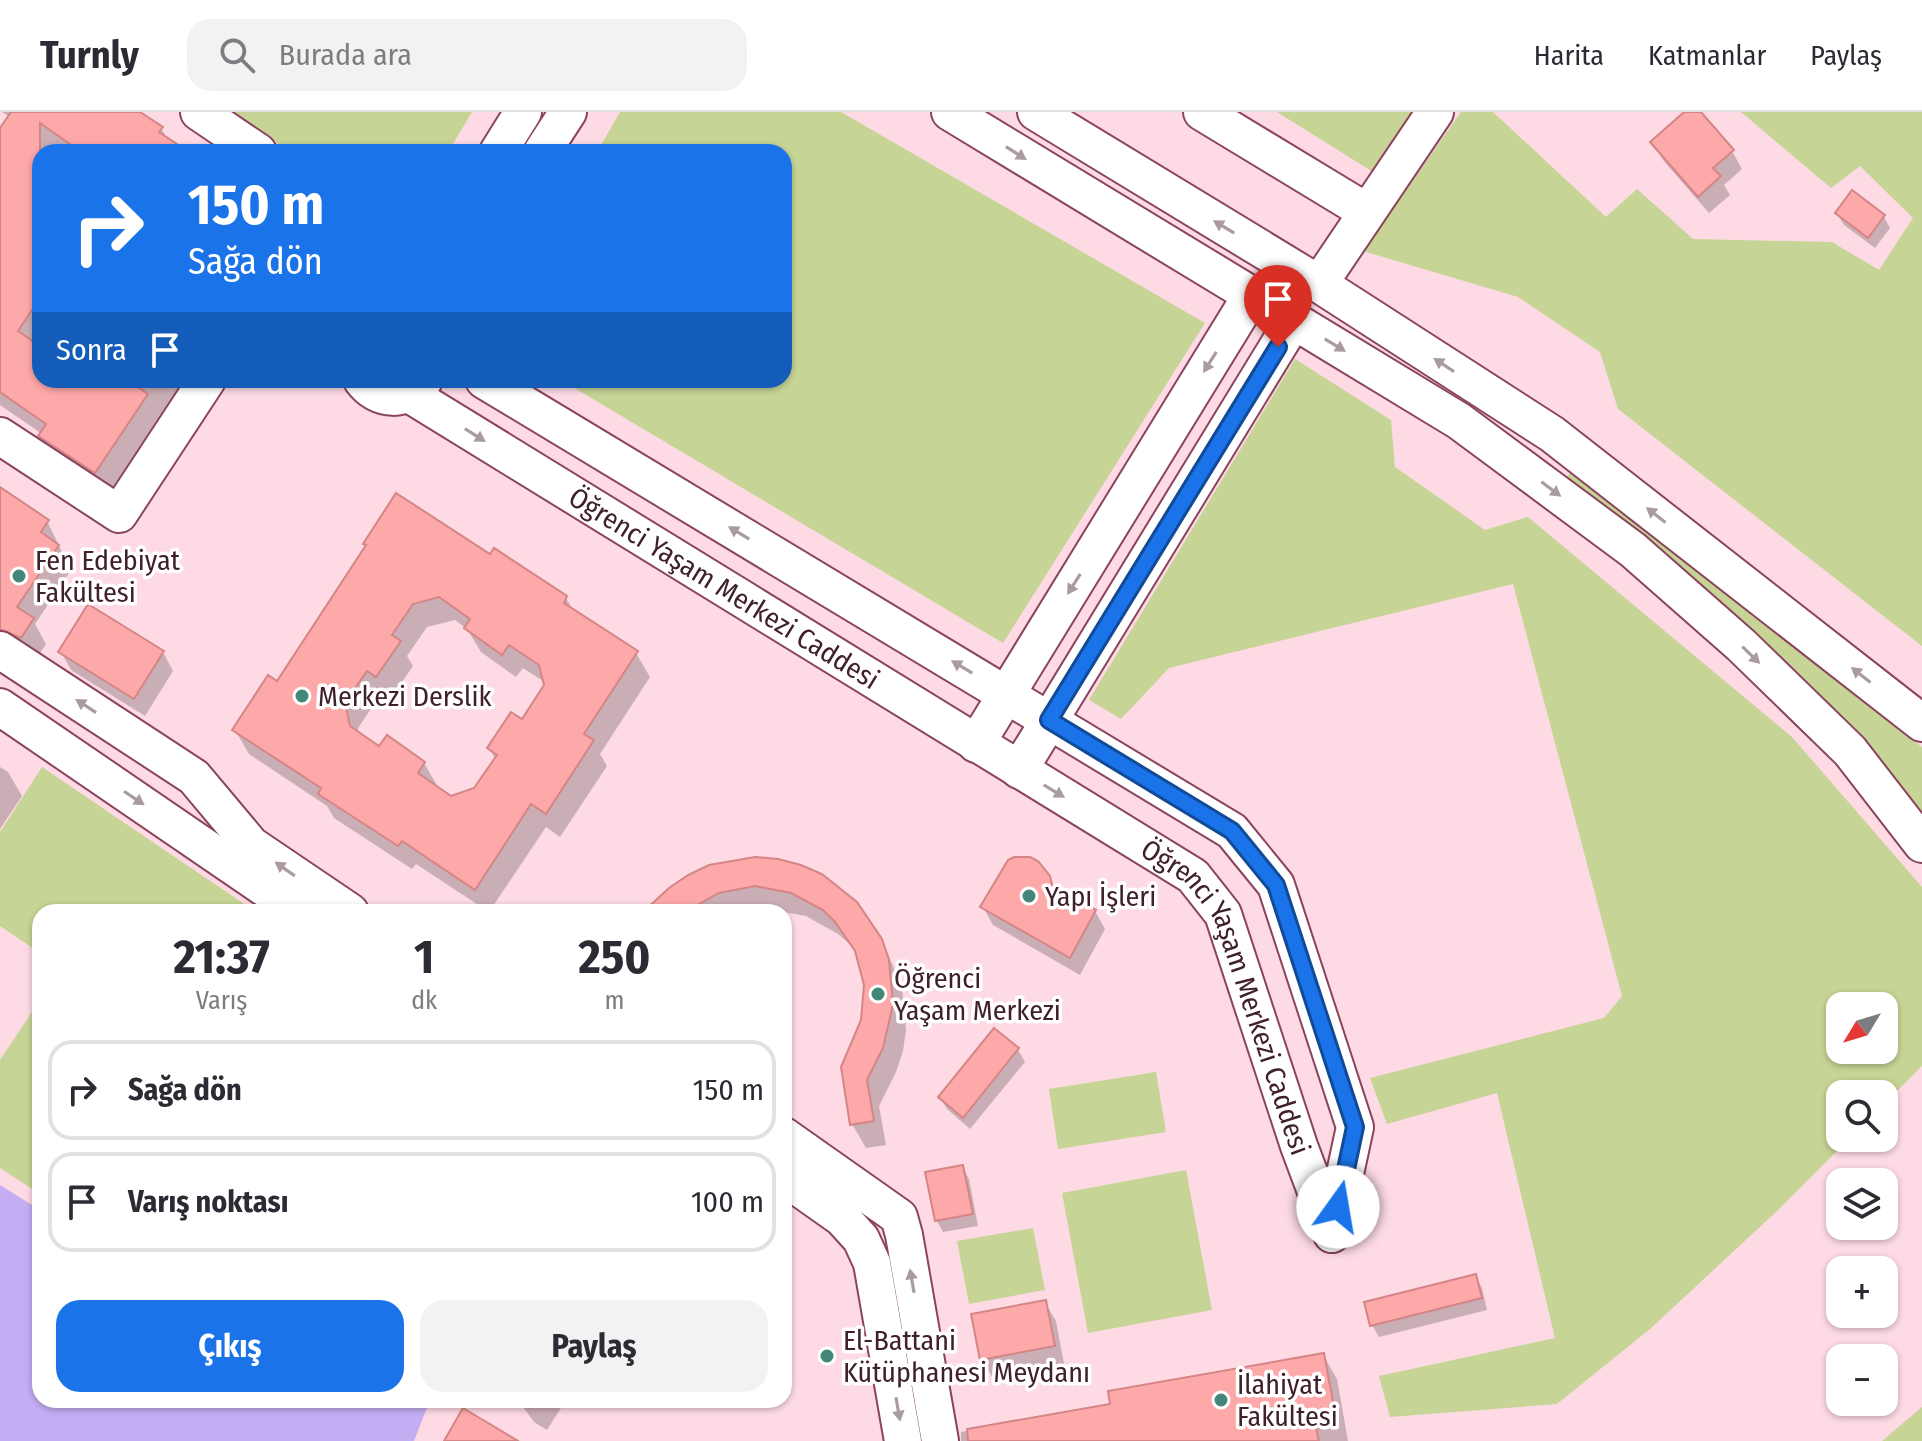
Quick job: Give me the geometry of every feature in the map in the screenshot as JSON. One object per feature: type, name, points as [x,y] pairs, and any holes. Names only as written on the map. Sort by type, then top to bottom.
[{"type":"street","points":[[199,112],[246,144]]},
{"type":"street","points":[[503,144],[523,112]]},
{"type":"street","points":[[547,144],[568,112]]},
{"type":"street","points":[[950,112],[1459,421],[1633,550],[1741,645],[1850,751],[1922,844]]},
{"type":"street","points":[[1036,112],[1319,284],[1552,434],[1922,723]]},
{"type":"street","points":[[1202,112],[1367,212]]},
{"type":"street","points":[[1319,284],[1435,112]]},
{"type":"street","points":[[976,744],[1251,296]]},
{"type":"street","points":[[1019,770],[1294,320]]},
{"type":"street","points":[[0,436],[119,514],[202,388]]},
{"type":"street","points":[[369,388],[385,397],[397,398],[414,388]]},
{"type":"street","name":"Öğrenci Yaşam Merkezi Caddesi","points":[[418,388],[976,744],[1193,876],[1223,914],[1299,1146],[1332,1234],[1355,1127],[1276,885],[1232,831],[497,388]]},
{"type":"street","points":[[0,650],[194,777],[251,845],[338,904]]},
{"type":"street","points":[[0,707],[288,904]]},
{"type":"street","points":[[792,1142],[899,1217],[940,1441]]},
{"type":"street","points":[[792,1183],[842,1218],[861,1239],[872,1263],[903,1441]]},
{"type":"green space","points":[[231,112],[472,112],[453,144],[278,144]]},
{"type":"green space","points":[[620,112],[841,112],[1205,323],[1003,643],[574,388],[792,388],[792,144],[602,144]]},
{"type":"green space","points":[[1277,112],[1417,112],[1373,172]]},
{"type":"green space","points":[[1461,112],[1493,112],[1606,217],[1637,189],[1693,239],[1832,242],[1879,270],[1913,218],[1860,166],[1831,188],[1741,112],[1922,112],[1922,646],[1618,409],[1600,352],[1518,297],[1363,251]]},
{"type":"green space","points":[[1295,359],[1391,420],[1395,467],[1485,530],[1528,517],[1792,737],[1922,887],[1922,1066],[1898,1090],[1898,1080],[1826,1080],[1826,1152],[1836,1152],[1650,1329],[1557,1404],[1390,1417],[1379,1376],[1555,1338],[1497,1093],[1387,1124],[1370,1078],[1604,1018],[1622,996],[1513,584],[1169,668],[1121,719],[1089,700]]},
{"type":"green space","points":[[1571,472],[1922,747],[1922,817],[1565,479]]},
{"type":"green space","points":[[42,767],[244,904],[32,904],[32,948],[0,926],[0,832]]},
{"type":"green space","points":[[32,1012],[32,1189],[0,1168],[0,1060]]},
{"type":"green space","points":[[1156,1072],[1166,1132],[1058,1149],[1049,1089]]},
{"type":"green space","points":[[1186,1170],[1212,1310],[1088,1333],[1062,1193]]},
{"type":"green space","points":[[1033,1228],[1045,1290],[969,1304],[957,1241]]},
{"type":"green space","points":[[1922,1407],[1922,1441],[1882,1441]]},
{"type":"shaded area","points":[[0,1185],[32,1205],[32,1408],[427,1408],[414,1441],[0,1441]]},
{"type":"building","points":[[11,112],[140,112],[163,127],[159,132],[177,144],[70,144],[40,123],[40,144],[32,144],[32,310],[18,331],[32,341],[32,388],[139,388],[148,394],[95,473],[38,436],[46,424],[0,392],[0,128]]},
{"type":"building","points":[[1684,112],[1701,112],[1734,150],[1713,168],[1721,176],[1698,197],[1650,142]]},
{"type":"building","points":[[1852,190],[1885,215],[1868,238],[1835,213]]},
{"type":"building","name":"Fen Edebiyat Fakültesi","points":[[0,487],[49,520],[41,532],[59,545],[17,607],[34,618],[21,638],[0,629]]},
{"type":"building","name":"Merkezi Derslik","points":[[396,493],[490,554],[494,548],[567,596],[564,603],[638,651],[584,734],[594,740],[546,814],[531,804],[475,890],[402,841],[398,846],[318,794],[321,788],[232,730],[268,675],[277,681],[366,545],[363,544]],"holes":[[[439,597],[470,619],[464,628],[502,655],[509,645],[539,665],[544,685],[522,719],[511,712],[487,748],[497,755],[474,788],[451,796],[418,773],[425,762],[387,735],[379,746],[350,726],[345,703],[367,671],[376,677],[401,641],[392,635],[413,604]]]},
{"type":"building","points":[[88,604],[164,651],[134,699],[58,652]]},
{"type":"building","name":"Öğrenci Yaşam Merkezi","points":[[755,857],[801,865],[822,874],[857,902],[882,939],[889,960],[893,1004],[883,1048],[867,1080],[874,1121],[850,1125],[841,1067],[861,1020],[864,985],[855,951],[823,910],[791,893],[755,886],[719,893],[699,904],[652,904],[688,875],[709,865]]},
{"type":"building","name":"Yapı İşleri","points":[[1030,857],[1038,861],[1050,876],[1052,885],[1096,910],[1070,958],[980,907],[1008,860]]},
{"type":"building","points":[[994,1028],[1019,1048],[963,1118],[938,1097]]},
{"type":"building","points":[[963,1165],[973,1214],[935,1221],[925,1172]]},
{"type":"building","points":[[1476,1274],[1482,1298],[1370,1326],[1364,1302]]},
{"type":"building","points":[[1046,1300],[1055,1346],[980,1360],[971,1314]]},
{"type":"building","name":"İlahiyat Fakültesi","points":[[1324,1353],[1337,1424],[1316,1428],[1319,1441],[968,1441],[967,1429],[1110,1404],[1108,1391]]},
{"type":"building","points":[[463,1408],[518,1441],[444,1441]]},
{"type":"place","name":"Fen Edebiyat Fakültesi","points":[[19,576]]},
{"type":"place","name":"Merkezi Derslik","points":[[302,696]]},
{"type":"place","name":"Yapı İşleri","points":[[1029,896]]},
{"type":"place","name":"Öğrenci Yaşam Merkezi","points":[[878,994]]},
{"type":"place","name":"El-Battani Kütüphanesi Meydanı","points":[[827,1356]]},
{"type":"place","name":"İlahiyat Fakültesi","points":[[1221,1400]]},
{"type":"route","points":[[1278,347],[1049,720],[1232,831],[1276,885],[1355,1127],[1338,1207]]}]
